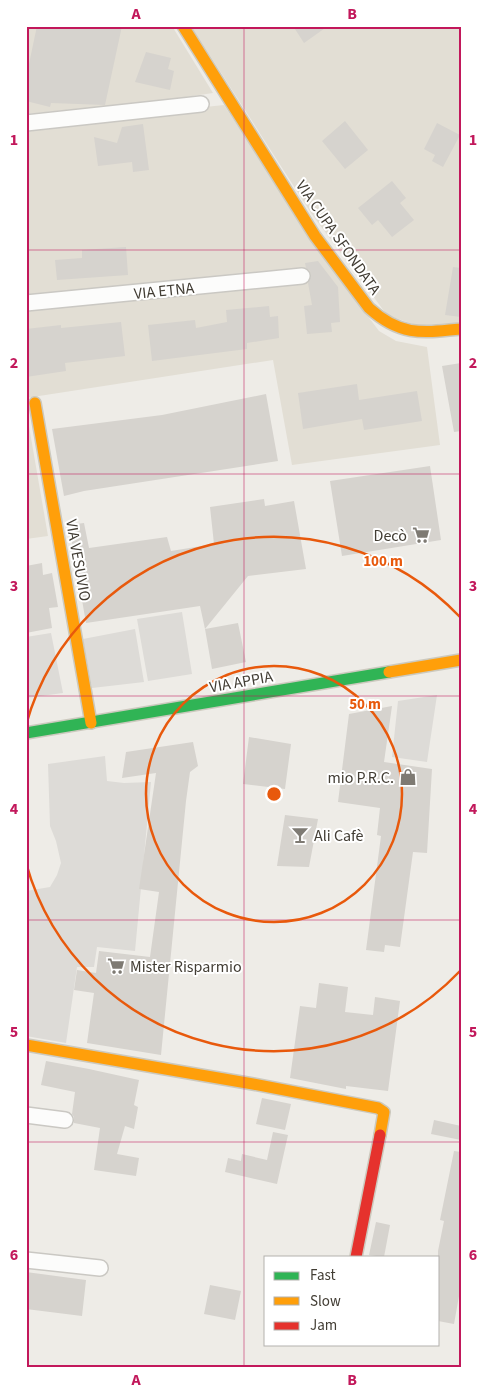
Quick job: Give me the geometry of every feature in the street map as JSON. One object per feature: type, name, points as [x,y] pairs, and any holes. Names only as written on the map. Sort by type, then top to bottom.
[{"type":"street","name":"VIA CUPA SFONDATA","points":[[184,26],[229,101],[315,236],[369,308],[391,326],[414,333],[461,329]]},
{"type":"street","points":[[26,123],[200,104]]},
{"type":"street","name":"VIA ETNA","points":[[26,303],[302,276]]},
{"type":"street","name":"VIA VESUVIO","points":[[35,403],[91,722]]},
{"type":"street","name":"VIA APPIA","points":[[26,733],[461,660]]},
{"type":"street","points":[[26,1045],[253,1084],[378,1108],[384,1112],[356,1256]]},
{"type":"street","points":[[26,1115],[65,1120]]},
{"type":"street","points":[[26,1260],[100,1268]]},
{"type":"shaded area","points":[[26,26],[172,26],[213,93],[165,100],[26,114]]},
{"type":"shaded area","points":[[191,26],[461,26],[461,324],[424,328],[387,315],[311,213]]},
{"type":"shaded area","points":[[224,105],[325,259],[379,331],[396,341],[427,347],[440,445],[292,465],[273,360],[26,398],[26,126]]},
{"type":"shaded area","points":[[26,409],[48,536],[26,539]]},
{"type":"shaded area","points":[[182,612],[192,674],[148,681],[137,619]]},
{"type":"shaded area","points":[[135,629],[144,682],[92,688],[83,639]]},
{"type":"shaded area","points":[[51,633],[63,693],[26,698],[26,637]]},
{"type":"shaded area","points":[[437,695],[427,762],[392,757],[398,701]]},
{"type":"shaded area","points":[[105,756],[107,781],[124,783],[151,782],[135,951],[97,947],[94,967],[77,967],[66,1043],[26,1036],[26,891],[50,887],[61,863],[50,826],[48,764]]},
{"type":"building","points":[[37,26],[122,26],[105,105],[51,103],[50,107],[26,101],[26,78]]},
{"type":"building","points":[[293,26],[328,26],[304,43]]},
{"type":"building","points":[[146,52],[171,58],[168,69],[174,71],[170,90],[135,82]]},
{"type":"building","points":[[345,121],[368,150],[345,169],[322,141]]},
{"type":"building","points":[[437,123],[460,135],[443,167],[432,161],[435,155],[424,149]]},
{"type":"building","points":[[143,124],[149,170],[133,172],[132,162],[98,166],[94,137],[117,143],[122,127]]},
{"type":"building","points":[[392,181],[406,198],[400,203],[414,220],[392,237],[378,220],[372,225],[358,208]]},
{"type":"building","points":[[126,247],[128,275],[57,280],[55,260],[82,258],[82,250]]},
{"type":"building","points":[[318,261],[338,287],[340,322],[331,323],[332,332],[307,334],[304,306],[312,305],[308,283],[311,276],[305,263]]},
{"type":"building","points":[[453,267],[461,268],[461,317],[445,315]]},
{"type":"building","points":[[269,306],[270,317],[278,316],[279,338],[247,343],[247,349],[152,361],[148,325],[195,320],[196,328],[227,322],[226,310]]},
{"type":"building","points":[[121,322],[125,356],[65,363],[66,371],[26,377],[26,329],[61,325],[61,328]]},
{"type":"building","points":[[461,363],[461,431],[454,432],[442,366]]},
{"type":"building","points":[[357,384],[359,400],[417,391],[422,421],[364,430],[362,419],[303,429],[298,393]]},
{"type":"building","points":[[266,394],[278,461],[84,491],[64,496],[52,429],[162,415]]},
{"type":"building","points":[[430,466],[441,540],[342,556],[330,481]]},
{"type":"building","points":[[264,499],[265,506],[294,501],[306,569],[248,576],[205,629],[200,606],[86,623],[69,525],[84,523],[89,548],[167,537],[171,551],[214,544],[210,507]]},
{"type":"building","points":[[42,563],[43,575],[52,573],[58,607],[49,608],[52,628],[26,633],[26,566]]},
{"type":"building","points":[[238,623],[246,662],[212,669],[205,629]]},
{"type":"building","points":[[392,706],[384,762],[432,769],[427,853],[413,852],[400,947],[385,945],[384,952],[366,950],[381,836],[377,835],[380,808],[338,802],[349,714]]},
{"type":"building","points":[[249,737],[291,744],[285,789],[243,784]]},
{"type":"building","points":[[193,742],[198,766],[190,772],[186,801],[161,1055],[87,1043],[94,993],[74,990],[77,970],[96,973],[99,951],[150,957],[159,892],[139,889],[156,773],[122,778],[126,752]]},
{"type":"building","points":[[285,815],[318,819],[309,867],[277,866]]},
{"type":"building","points":[[319,983],[348,987],[345,1012],[373,1015],[375,997],[400,1001],[388,1091],[346,1086],[346,1089],[290,1078],[300,1006],[316,1008]]},
{"type":"building","points":[[46,1061],[139,1080],[134,1105],[138,1107],[134,1129],[125,1126],[117,1154],[139,1158],[136,1176],[94,1170],[100,1128],[74,1123],[72,1114],[75,1092],[41,1085]]},
{"type":"building","points":[[262,1098],[291,1104],[285,1130],[256,1124]]},
{"type":"building","points":[[434,1120],[461,1126],[461,1140],[431,1134]]},
{"type":"building","points":[[273,1132],[288,1135],[277,1184],[225,1172],[228,1158],[241,1161],[242,1154],[267,1160]]},
{"type":"building","points":[[454,1151],[461,1152],[461,1285],[454,1324],[440,1321],[440,1256],[438,1256],[438,1251],[444,1221],[440,1220]]},
{"type":"building","points":[[376,1222],[390,1225],[384,1256],[369,1255]]},
{"type":"building","points":[[26,1272],[86,1280],[82,1316],[26,1309]]},
{"type":"building","points":[[210,1285],[241,1291],[235,1320],[204,1314]]},
{"type":"traffic: fast","points":[[26,733],[389,672]]},
{"type":"traffic: slow","points":[[183,26],[315,236],[369,308],[391,324],[401,328],[422,331],[461,329]]},
{"type":"traffic: slow","points":[[35,403],[91,723]]},
{"type":"traffic: slow","points":[[389,672],[461,660]]},
{"type":"traffic: slow","points":[[26,1045],[253,1084],[378,1108],[384,1112],[380,1135]]},
{"type":"traffic: jam","points":[[356,1256],[380,1135]]},
{"type":"place","name":"Decò","points":[[421,535]]},
{"type":"place","name":"mio P.R.C.","points":[[408,777]]},
{"type":"place","name":"Ali Cafè","points":[[300,835]]},
{"type":"place","name":"Mister Risparmio","points":[[116,966]]}]
